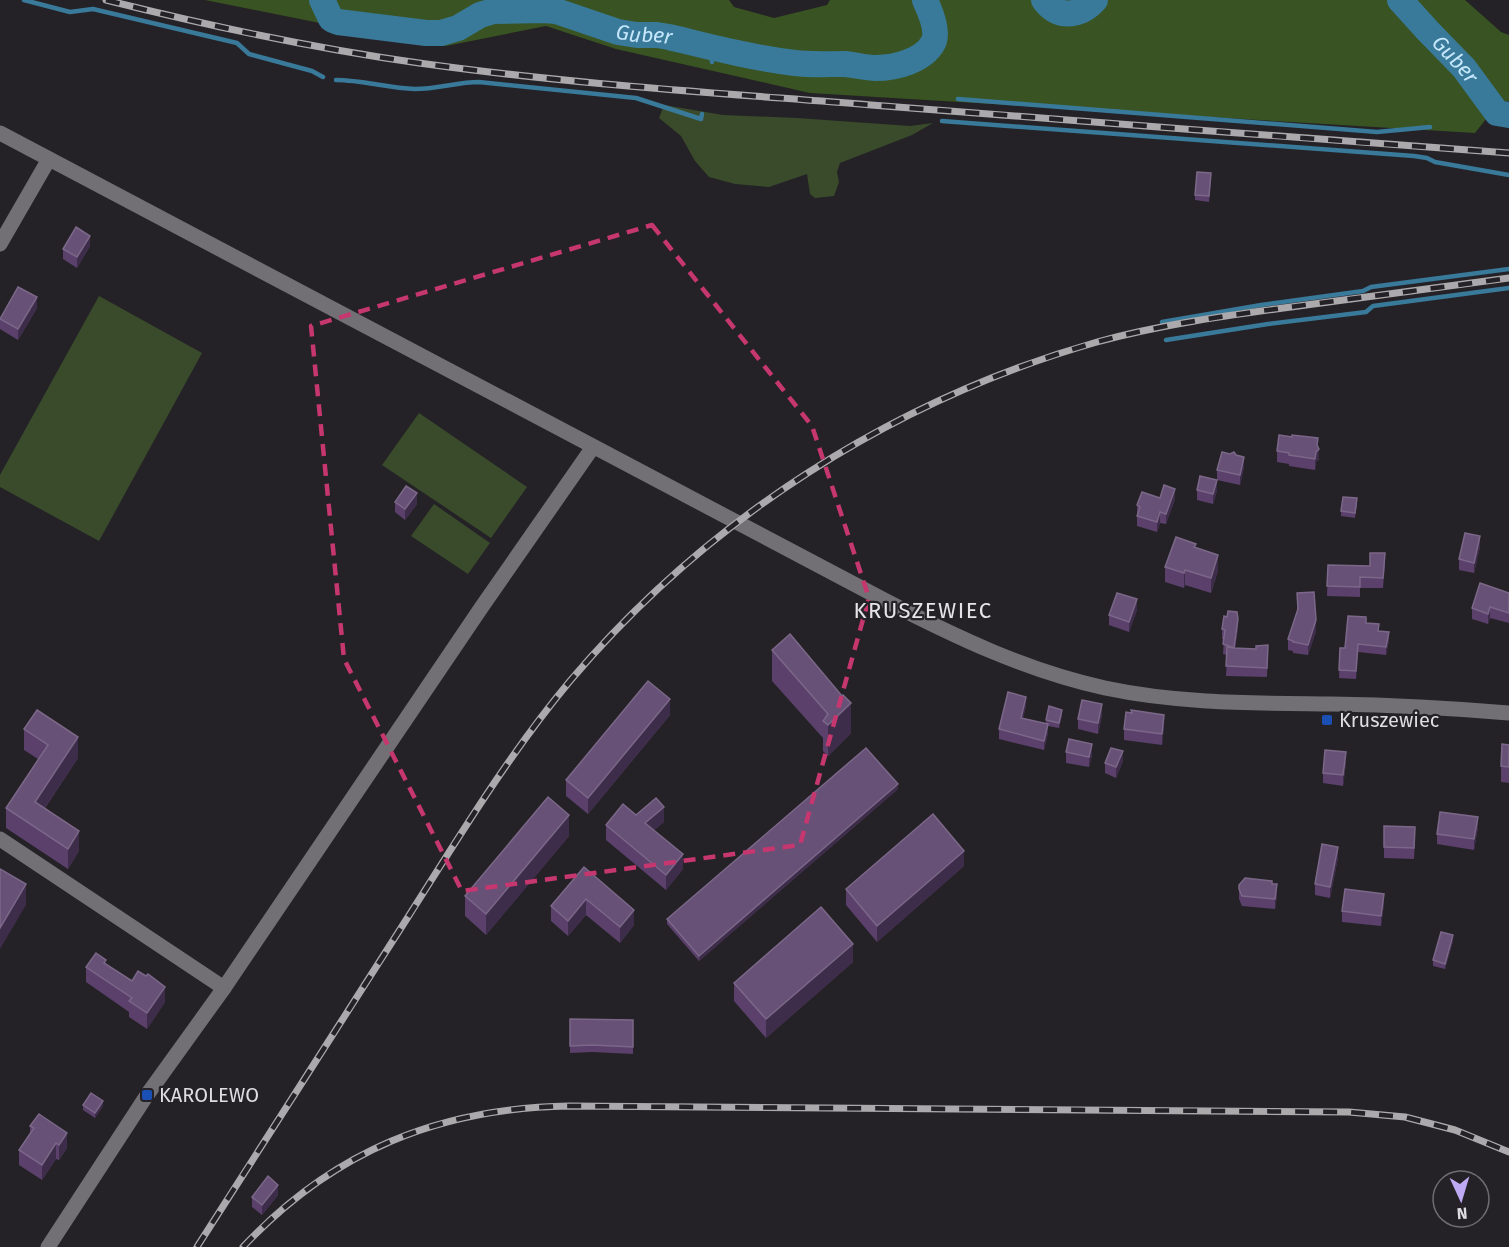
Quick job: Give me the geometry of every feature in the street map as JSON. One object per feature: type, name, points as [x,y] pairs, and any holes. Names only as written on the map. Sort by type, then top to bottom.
[{"type":"main road","points":[[0,133],[926,622],[1005,657],[1054,674],[1104,687],[1204,701],[1432,707],[1509,713]]},
{"type":"main road","points":[[0,244],[49,159]]},
{"type":"main road","points":[[48,1247],[147,1095],[224,988],[481,608],[593,447]]},
{"type":"main road","points":[[0,839],[224,988]]},
{"type":"highlighted area","points":[[652,225],[812,426],[869,598],[800,845],[462,891],[344,659],[311,326]]},
{"type":"green space","points":[[205,0],[729,0],[734,7],[774,18],[827,5],[830,0],[1465,0],[1501,32],[1509,35],[1509,101],[1500,101],[1475,133],[810,93],[616,49],[546,26],[446,46],[414,42]]},
{"type":"green space","points":[[664,105],[723,115],[910,126],[933,123],[912,135],[840,163],[837,172],[839,182],[834,196],[815,198],[810,194],[807,174],[769,187],[735,184],[709,177],[695,161],[681,136],[659,118]]},
{"type":"green space","points":[[99,296],[202,353],[99,541],[0,487],[0,475]]},
{"type":"green space","points":[[419,413],[527,487],[491,538],[382,465]]},
{"type":"green space","points":[[434,504],[490,543],[468,574],[411,536]]},
{"type":"building","points":[[1197,172],[1211,173],[1209,196],[1195,195]]},
{"type":"building","points":[[76,227],[90,236],[77,257],[63,249]]},
{"type":"building","points":[[18,287],[37,297],[18,329],[0,319]]},
{"type":"building","points":[[1279,435],[1318,438],[1319,449],[1315,459],[1277,451]]},
{"type":"building","points":[[1222,452],[1230,454],[1234,452],[1244,457],[1240,475],[1217,470]]},
{"type":"building","points":[[1200,476],[1217,480],[1213,494],[1197,490]]},
{"type":"building","points":[[1164,485],[1175,489],[1166,514],[1160,512],[1157,522],[1137,516],[1140,507],[1137,505],[1142,492],[1160,498]]},
{"type":"building","points":[[406,486],[417,493],[405,509],[395,502]]},
{"type":"building","points":[[1343,497],[1357,498],[1355,513],[1341,511]]},
{"type":"building","points":[[1465,533],[1480,536],[1474,563],[1459,559]]},
{"type":"building","points":[[1176,537],[1196,544],[1194,547],[1218,555],[1211,578],[1165,567]]},
{"type":"building","points":[[1370,553],[1385,553],[1383,578],[1360,577],[1360,587],[1327,586],[1328,565],[1370,566]]},
{"type":"building","points":[[1480,583],[1509,593],[1509,613],[1490,607],[1488,614],[1472,608]]},
{"type":"building","points":[[1314,592],[1316,620],[1308,645],[1293,642],[1288,639],[1298,609],[1297,593]]},
{"type":"building","points":[[1117,593],[1137,599],[1129,622],[1109,615]]},
{"type":"building","points":[[1228,611],[1237,612],[1234,648],[1223,644],[1225,630],[1222,629],[1224,616],[1227,617]]},
{"type":"building","points":[[1348,616],[1366,617],[1366,623],[1379,624],[1378,631],[1389,632],[1386,647],[1358,644],[1356,671],[1339,670],[1340,648],[1345,648]]},
{"type":"building","points":[[790,634],[842,696],[851,703],[828,725],[823,721],[828,714],[772,650]]},
{"type":"building","points":[[1268,645],[1267,668],[1226,666],[1227,647],[1256,649],[1256,646]]},
{"type":"building","points":[[648,681],[670,699],[588,798],[566,780]]},
{"type":"building","points":[[1008,692],[1026,697],[1021,718],[1048,724],[1044,741],[999,729]]},
{"type":"building","points":[[1082,700],[1102,704],[1098,723],[1078,719]]},
{"type":"building","points":[[1049,706],[1062,710],[1059,723],[1046,720]]},
{"type":"building","points":[[37,710],[78,737],[35,802],[79,831],[68,849],[6,808],[48,745],[24,729]]},
{"type":"building","points":[[1131,710],[1164,715],[1162,734],[1124,729],[1126,712],[1132,713]]},
{"type":"building","points":[[1069,739],[1092,744],[1089,757],[1066,752]]},
{"type":"building","points":[[1502,744],[1509,745],[1509,767],[1501,766]]},
{"type":"building","points":[[866,748],[898,784],[699,956],[667,919]]},
{"type":"building","points":[[1111,748],[1123,751],[1116,767],[1105,763]]},
{"type":"building","points":[[1325,750],[1346,752],[1343,775],[1323,773]]},
{"type":"building","points":[[548,797],[569,815],[486,914],[465,896]]},
{"type":"building","points":[[656,798],[664,807],[645,823],[683,854],[666,875],[606,825],[623,804],[636,815]]},
{"type":"building","points":[[1440,812],[1478,817],[1474,839],[1437,834]]},
{"type":"building","points":[[933,814],[964,851],[877,926],[846,889]]},
{"type":"building","points":[[1384,826],[1415,827],[1414,848],[1384,847]]},
{"type":"building","points":[[1322,844],[1338,847],[1330,887],[1315,884]]},
{"type":"building","points":[[584,867],[634,910],[620,927],[586,899],[568,921],[551,906]]},
{"type":"building","points":[[0,869],[26,884],[0,928]]},
{"type":"building","points":[[1245,878],[1272,881],[1272,884],[1277,884],[1275,899],[1242,896],[1239,885]]},
{"type":"building","points":[[1345,889],[1384,894],[1381,916],[1342,911]]},
{"type":"building","points":[[821,907],[853,944],[766,1019],[734,983]]},
{"type":"building","points":[[1441,932],[1453,935],[1445,964],[1433,960]]},
{"type":"building","points":[[96,953],[106,960],[104,963],[132,981],[138,971],[146,976],[148,974],[165,987],[147,1013],[129,1001],[132,998],[86,967]]},
{"type":"building","points":[[570,1019],[633,1020],[633,1047],[570,1046]]},
{"type":"building","points":[[91,1093],[103,1101],[95,1113],[83,1105]]},
{"type":"building","points":[[39,1114],[67,1133],[59,1145],[56,1143],[42,1165],[19,1150],[34,1128],[30,1126]]},
{"type":"building","points":[[268,1176],[278,1185],[262,1205],[252,1197]]},
{"type":"waterway","points":[[24,0],[70,12],[93,9],[237,43],[249,54],[312,71],[323,77]]},
{"type":"waterway","name":"Guber","points":[[322,0],[331,19],[338,22],[426,33],[441,33],[458,28],[480,15],[493,11],[544,10],[556,11],[618,32],[669,37],[763,58],[801,64],[845,64],[868,68],[892,67],[908,62],[916,59],[928,49],[933,43],[935,33],[925,0]]},
{"type":"waterway","name":"Guber","points":[[1044,0],[1056,10],[1069,14],[1083,10],[1095,0]]},
{"type":"waterway","name":"Guber","points":[[1400,0],[1464,68],[1497,113],[1509,115]]},
{"type":"waterway","points":[[329,30],[331,19]]},
{"type":"waterway","points":[[710,46],[712,62]]},
{"type":"waterway","points":[[336,80],[415,89],[479,82],[636,98],[701,119],[702,114]]},
{"type":"waterway","name":"Guber","points":[[1475,94],[1480,90]]},
{"type":"waterway","points":[[958,99],[1377,132],[1430,127]]},
{"type":"waterway","points":[[942,121],[1414,156],[1509,175]]},
{"type":"waterway","points":[[1162,322],[1363,291],[1371,287],[1509,269]]},
{"type":"waterway","points":[[1166,340],[1366,312],[1373,306],[1509,288]]},
{"type":"railway","points":[[106,0],[301,43],[419,63],[532,77],[701,92],[1509,153]]},
{"type":"railway","points":[[197,1247],[466,826],[526,737],[570,681],[624,622],[681,568],[743,518],[808,472],[877,432],[948,397],[1021,367],[1097,342],[1141,331],[1208,319],[1509,278]]},
{"type":"railway","points":[[243,1247],[278,1213],[314,1185],[351,1161],[391,1141],[432,1126],[476,1115],[521,1109],[569,1106],[1349,1112],[1405,1117],[1455,1130],[1509,1152]]},
{"type":"place","name":"Kruszewiec","points":[[1327,720]]},
{"type":"place","name":"KAROLEWO","points":[[147,1095]]},
{"type":"district","name":"KRUSZEWIEC","points":[[923,610]]}]
